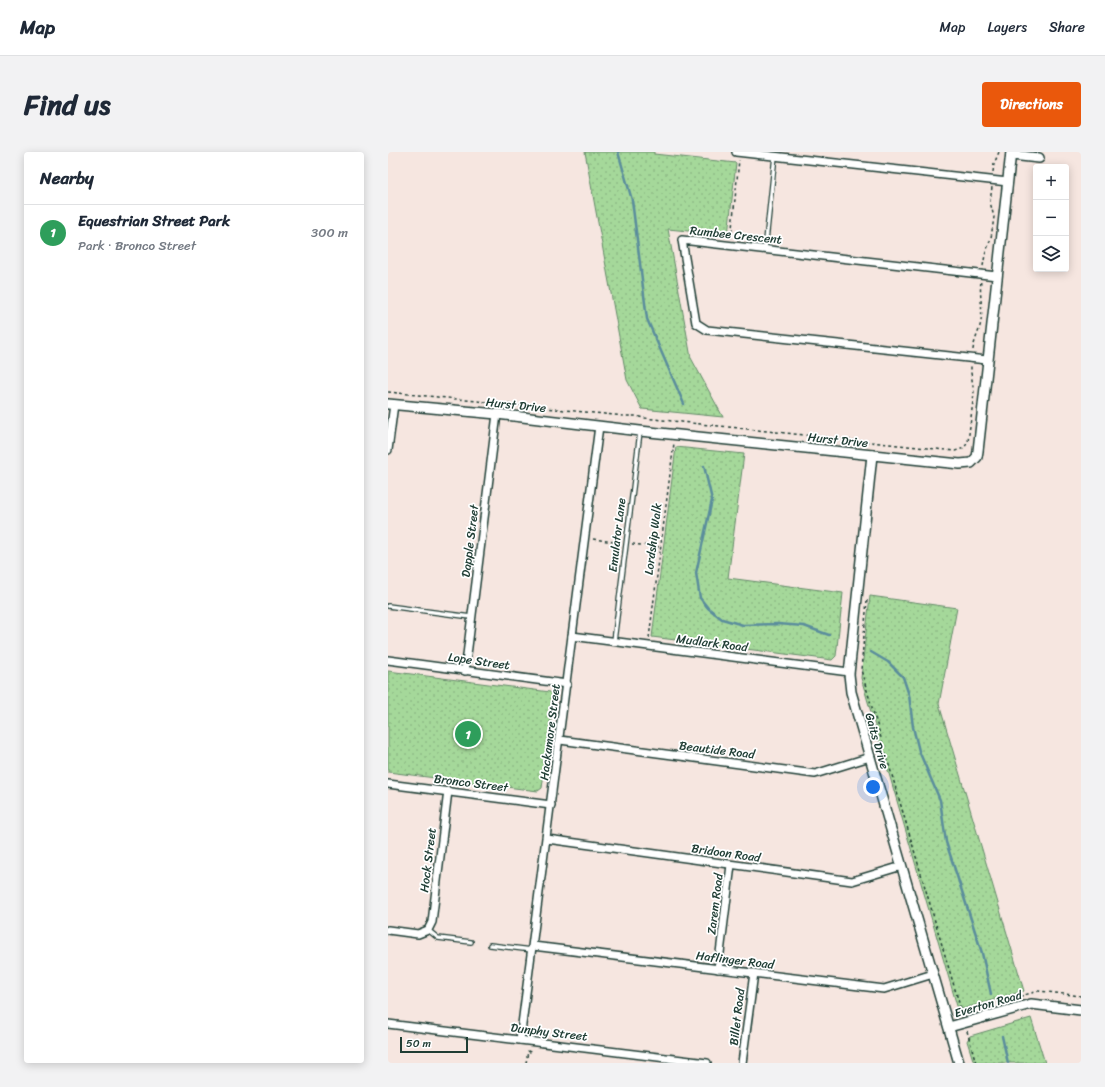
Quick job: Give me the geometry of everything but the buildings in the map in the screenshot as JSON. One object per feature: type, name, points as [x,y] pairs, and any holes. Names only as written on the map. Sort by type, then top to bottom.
[{"type":"street","points":[[736,152],[1008,182]]},
{"type":"street","points":[[1011,154],[1039,158]]},
{"type":"street","name":"Hurst Drive","points":[[391,404],[497,414],[640,432],[675,434],[960,464],[972,463],[977,457],[978,451],[1011,154]]},
{"type":"street","name":"Rumbee Crescent","points":[[987,360],[707,330],[696,323],[682,240],[997,276]]},
{"type":"street","points":[[388,450],[391,404]]},
{"type":"street","name":"Dapple Street","points":[[465,670],[497,414]]},
{"type":"street","name":"Hackamore Street","points":[[520,1040],[560,740],[599,426]]},
{"type":"street","name":"Gaits Drive","points":[[872,455],[849,672],[851,692],[960,1063]]},
{"type":"street","name":"Mudlark Road","points":[[572,636],[849,672]]},
{"type":"street","name":"Lope Street","points":[[388,660],[567,684]]},
{"type":"street","name":"Beautide Road","points":[[560,740],[815,774],[870,757]]},
{"type":"street","name":"Bronco Street","points":[[388,784],[551,804]]},
{"type":"street","name":"Hock Street","points":[[428,930],[432,922],[448,791]]},
{"type":"street","name":"Bridoon Road","points":[[547,839],[852,881],[902,866]]},
{"type":"street","name":"Zarem Road","points":[[718,968],[731,865]]},
{"type":"street","points":[[388,930],[418,934],[428,930]]},
{"type":"street","name":"Haflinger Road","points":[[533,948],[718,968],[884,989],[933,974]]},
{"type":"street","name":"Billet Road","points":[[742,1063],[754,973]]},
{"type":"street","name":"Everton Road","points":[[949,1028],[1031,1004],[1081,1010]]},
{"type":"street","name":"Dunphy Street","points":[[388,1024],[707,1063]]},
{"type":"lane","points":[[765,250],[775,156]]},
{"type":"lane","name":"Emulator Lane","points":[[614,641],[640,432]]},
{"type":"lane","points":[[388,606],[471,617]]},
{"type":"lane","points":[[428,930],[438,938],[471,942]]},
{"type":"lane","name":"Haflinger Road","points":[[490,945],[533,948]]},
{"type":"path","points":[[731,246],[740,152]]},
{"type":"path","points":[[388,392],[636,416],[955,451],[964,448],[968,442],[974,394],[971,373],[972,358],[974,342],[980,326],[982,310],[980,293],[982,274],[994,217],[990,202],[992,180],[994,164],[999,152]]},
{"type":"path","name":"Lordship Walk","points":[[648,646],[675,434]]},
{"type":"path","points":[[867,600],[861,670],[976,1063]]},
{"type":"path","points":[[526,1063],[528,1051],[530,1052],[532,1041]]},
{"type":"green space","points":[[585,152],[654,152],[654,154],[736,163],[728,235],[668,229],[691,358],[723,417],[642,409],[627,380]]},
{"type":"green space","points":[[676,447],[744,454],[728,578],[843,593],[836,656],[832,660],[652,637]]},
{"type":"green space","points":[[870,596],[957,608],[939,704],[1024,991],[962,1009],[957,1006],[861,678]]},
{"type":"green space","points":[[388,671],[550,692],[554,696],[542,788],[538,791],[388,772]]},
{"type":"green space","points":[[1031,1018],[1045,1063],[974,1063],[967,1041],[970,1036]]},
{"type":"waterway","points":[[618,152],[632,200],[647,319],[684,404]]},
{"type":"waterway","points":[[704,466],[712,500],[696,573],[700,598],[708,608],[722,619],[743,625],[778,624],[804,626],[829,635]]},
{"type":"waterway","points":[[871,652],[888,662],[903,677],[909,695],[913,727],[919,751],[940,800],[946,842],[982,953],[991,994]]},
{"type":"waterway","points":[[1002,1036],[1008,1063]]},
{"type":"place","name":"Equestrian Street Park","points":[[468,734]]}]
